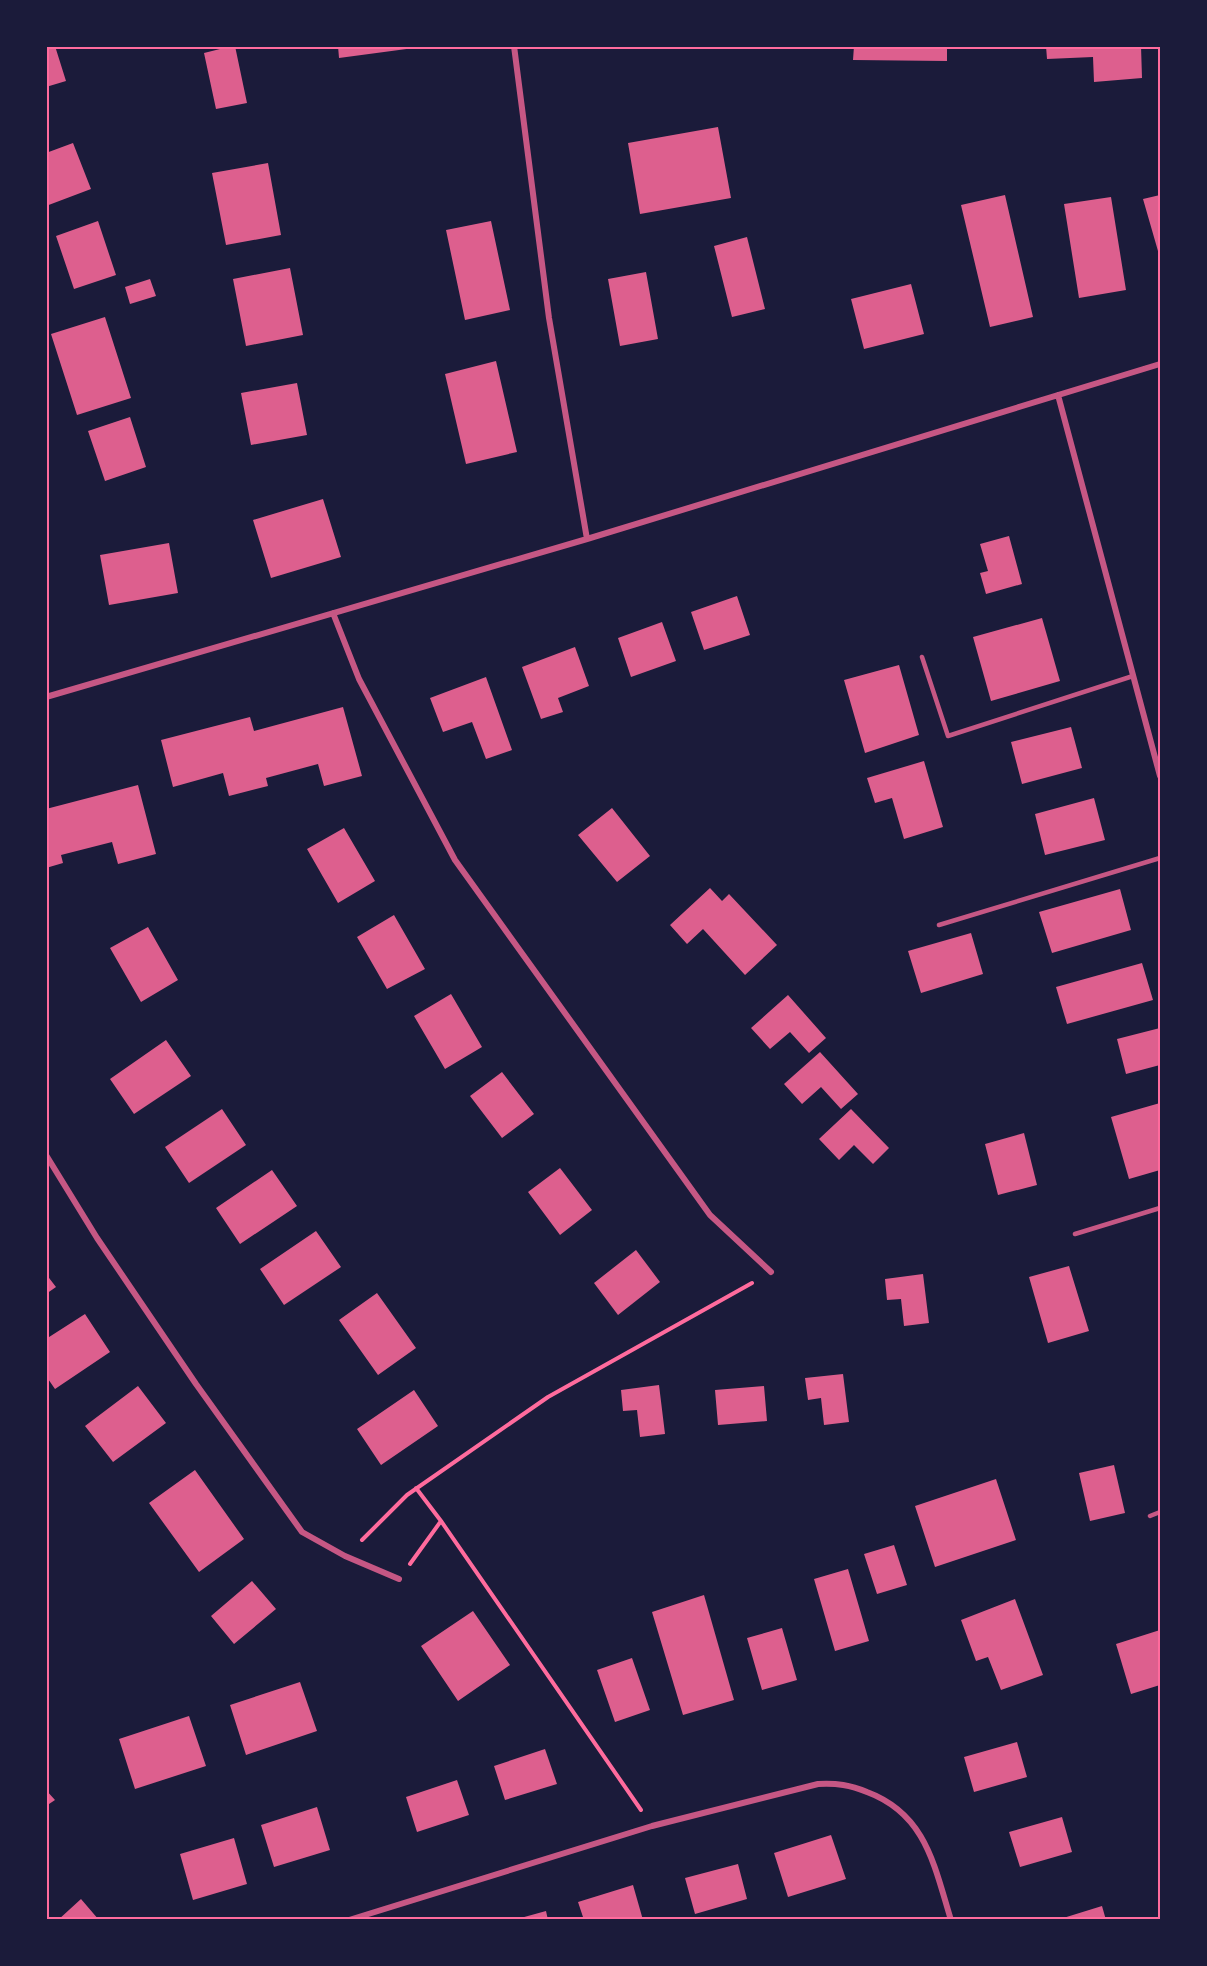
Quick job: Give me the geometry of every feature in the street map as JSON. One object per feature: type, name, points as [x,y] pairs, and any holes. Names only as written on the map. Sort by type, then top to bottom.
[{"type":"street","points":[[514,46],[549,318],[587,539]]},
{"type":"street","points":[[46,697],[587,539],[1161,364]]},
{"type":"street","points":[[1058,395],[1161,776]]},
{"type":"street","points":[[333,613],[359,679],[455,860],[710,1215],[771,1272]]},
{"type":"street","points":[[46,1155],[117,1267],[302,1532],[345,1556],[399,1579]]},
{"type":"street","points":[[349,1920],[652,1826],[818,1784],[840,1782],[881,1797],[915,1823],[930,1855],[951,1920]]},
{"type":"lane","points":[[922,657],[948,736],[1134,676]]},
{"type":"lane","points":[[939,925],[1161,858]]},
{"type":"lane","points":[[1075,1234],[1161,1208]]},
{"type":"lane","points":[[1150,1515],[1161,1512]]},
{"type":"path","points":[[345,1556],[416,1488],[548,1397],[771,1272]]},
{"type":"path","points":[[416,1488],[652,1826]]},
{"type":"path","points":[[399,1579],[441,1521]]},
{"type":"building","points":[[46,46],[55,46],[66,81],[46,87]]},
{"type":"building","points":[[235,46],[247,103],[216,109],[204,53]]},
{"type":"building","points":[[338,46],[414,46],[414,48],[339,58]]},
{"type":"building","points":[[854,46],[947,46],[947,61],[853,60]]},
{"type":"building","points":[[1046,46],[1141,46],[1142,78],[1094,82],[1093,57],[1047,59]]},
{"type":"building","points":[[718,127],[731,198],[640,214],[628,143]]},
{"type":"building","points":[[73,143],[91,189],[46,206],[46,153]]},
{"type":"building","points":[[268,163],[281,235],[226,245],[212,173]]},
{"type":"building","points":[[1005,195],[1033,317],[990,327],[961,205]]},
{"type":"building","points":[[1160,195],[1160,258],[1143,199]]},
{"type":"building","points":[[1111,197],[1126,290],[1079,298],[1064,204]]},
{"type":"building","points":[[98,221],[116,275],[74,289],[56,236]]},
{"type":"building","points":[[491,221],[510,310],[465,320],[446,230]]},
{"type":"building","points":[[747,237],[765,309],[732,317],[714,246]]},
{"type":"building","points":[[290,268],[303,335],[246,346],[233,279]]},
{"type":"building","points":[[646,272],[658,339],[620,346],[608,279]]},
{"type":"building","points":[[150,279],[156,296],[130,304],[125,287]]},
{"type":"building","points":[[911,284],[924,334],[864,349],[851,299]]},
{"type":"building","points":[[105,317],[131,398],[77,415],[51,334]]},
{"type":"building","points":[[496,361],[517,452],[466,464],[445,374]]},
{"type":"building","points":[[297,383],[307,435],[251,445],[241,393]]},
{"type":"building","points":[[130,417],[146,467],[105,481],[88,431]]},
{"type":"building","points":[[323,499],[341,557],[271,578],[253,520]]},
{"type":"building","points":[[1009,536],[1022,584],[986,594],[980,573],[988,571],[980,544]]},
{"type":"building","points":[[169,543],[178,593],[109,605],[100,555]]},
{"type":"building","points":[[737,596],[750,635],[704,650],[691,612]]},
{"type":"building","points":[[1042,618],[1060,681],[991,701],[973,637]]},
{"type":"building","points":[[662,622],[676,661],[631,677],[618,638]]},
{"type":"building","points":[[575,647],[589,686],[558,698],[563,712],[541,719],[522,667]]},
{"type":"building","points":[[899,665],[919,735],[865,753],[844,680]]},
{"type":"building","points":[[486,677],[512,750],[486,759],[472,722],[443,732],[430,698]]},
{"type":"building","points":[[343,707],[362,776],[324,786],[318,764],[266,778],[268,786],[229,796],[223,773],[173,787],[161,740],[250,717],[254,731]]},
{"type":"building","points":[[1071,727],[1082,768],[1022,784],[1011,742]]},
{"type":"building","points":[[924,761],[943,827],[904,839],[892,798],[875,803],[867,778]]},
{"type":"building","points":[[138,785],[156,854],[118,864],[112,842],[61,855],[63,863],[46,868],[46,809]]},
{"type":"building","points":[[1094,798],[1105,840],[1045,855],[1035,814]]},
{"type":"building","points":[[612,808],[650,856],[617,882],[578,835]]},
{"type":"building","points":[[344,828],[375,881],[338,903],[307,849]]},
{"type":"building","points":[[710,888],[722,901],[729,894],[777,945],[745,975],[703,929],[687,944],[670,925]]},
{"type":"building","points":[[1120,889],[1131,930],[1052,953],[1039,912]]},
{"type":"building","points":[[394,915],[425,969],[387,989],[357,937]]},
{"type":"building","points":[[148,927],[178,980],[141,1002],[110,948]]},
{"type":"building","points":[[971,933],[983,974],[921,993],[908,951]]},
{"type":"building","points":[[1142,963],[1153,1000],[1067,1024],[1056,987]]},
{"type":"building","points":[[451,994],[482,1047],[445,1069],[414,1016]]},
{"type":"building","points":[[788,995],[826,1038],[809,1053],[790,1032],[770,1049],[751,1028]]},
{"type":"building","points":[[1160,1028],[1160,1065],[1126,1074],[1117,1039]]},
{"type":"building","points":[[166,1040],[191,1076],[134,1114],[110,1079]]},
{"type":"building","points":[[820,1052],[858,1094],[841,1109],[821,1087],[802,1104],[784,1084]]},
{"type":"building","points":[[502,1072],[534,1114],[502,1138],[470,1096]]},
{"type":"building","points":[[1160,1103],[1160,1170],[1129,1179],[1111,1117]]},
{"type":"building","points":[[222,1109],[246,1145],[189,1183],[165,1147]]},
{"type":"building","points":[[851,1109],[889,1148],[873,1164],[854,1145],[839,1160],[819,1139]]},
{"type":"building","points":[[1024,1133],[1037,1185],[998,1195],[985,1144]]},
{"type":"building","points":[[560,1168],[592,1210],[560,1235],[528,1192]]},
{"type":"building","points":[[272,1170],[297,1206],[240,1244],[216,1208]]},
{"type":"building","points":[[316,1231],[341,1267],[284,1305],[260,1269]]},
{"type":"building","points":[[636,1250],[660,1282],[618,1315],[594,1283]]},
{"type":"building","points":[[1069,1266],[1089,1331],[1048,1343],[1029,1277]]},
{"type":"building","points":[[46,1274],[56,1287],[46,1294]]},
{"type":"building","points":[[923,1274],[929,1323],[904,1326],[901,1299],[887,1300],[885,1279]]},
{"type":"building","points":[[377,1293],[416,1348],[378,1375],[339,1320]]},
{"type":"building","points":[[85,1314],[110,1352],[55,1389],[46,1376],[46,1339]]},
{"type":"building","points":[[843,1374],[849,1422],[824,1425],[821,1398],[808,1400],[805,1378]]},
{"type":"building","points":[[659,1385],[665,1434],[640,1437],[637,1410],[623,1411],[621,1390]]},
{"type":"building","points":[[138,1386],[166,1423],[113,1462],[85,1426]]},
{"type":"building","points":[[764,1386],[767,1421],[718,1425],[715,1390]]},
{"type":"building","points":[[414,1390],[438,1426],[381,1465],[357,1429]]},
{"type":"building","points":[[1114,1465],[1125,1513],[1090,1521],[1079,1473]]},
{"type":"building","points":[[195,1470],[244,1539],[199,1572],[149,1503]]},
{"type":"building","points":[[996,1479],[1016,1540],[935,1567],[915,1506]]},
{"type":"building","points":[[894,1545],[907,1585],[877,1594],[864,1554]]},
{"type":"building","points":[[848,1569],[869,1641],[835,1651],[814,1579]]},
{"type":"building","points":[[252,1581],[276,1609],[234,1644],[211,1616]]},
{"type":"building","points":[[704,1595],[734,1700],[683,1715],[652,1612]]},
{"type":"building","points":[[1015,1599],[1043,1675],[1001,1690],[988,1657],[976,1661],[961,1620]]},
{"type":"building","points":[[473,1611],[510,1665],[458,1701],[421,1646]]},
{"type":"building","points":[[782,1628],[797,1680],[762,1690],[747,1638]]},
{"type":"building","points":[[1160,1630],[1160,1685],[1131,1694],[1116,1644]]},
{"type":"building","points":[[632,1658],[650,1710],[615,1722],[597,1670]]},
{"type":"building","points":[[300,1682],[317,1731],[246,1755],[230,1705]]},
{"type":"building","points":[[189,1716],[206,1766],[135,1789],[119,1739]]},
{"type":"building","points":[[1017,1742],[1027,1777],[974,1792],[964,1757]]},
{"type":"building","points":[[545,1749],[557,1784],[505,1800],[494,1766]]},
{"type":"building","points":[[457,1780],[469,1815],[417,1832],[406,1797]]},
{"type":"building","points":[[46,1790],[55,1800],[46,1806]]},
{"type":"building","points":[[317,1807],[330,1850],[274,1867],[261,1825]]},
{"type":"building","points":[[1062,1817],[1072,1852],[1020,1867],[1009,1832]]},
{"type":"building","points":[[831,1835],[846,1879],[788,1897],[774,1853]]},
{"type":"building","points":[[234,1838],[247,1884],[193,1900],[180,1854]]},
{"type":"building","points":[[738,1864],[747,1899],[695,1914],[685,1878]]},
{"type":"building","points":[[633,1885],[643,1920],[584,1920],[578,1902]]},
{"type":"building","points":[[81,1899],[99,1920],[58,1920]]},
{"type":"building","points":[[1102,1906],[1106,1920],[1060,1920],[1060,1919]]},
{"type":"building","points":[[546,1911],[548,1920],[517,1920],[517,1919]]}]
